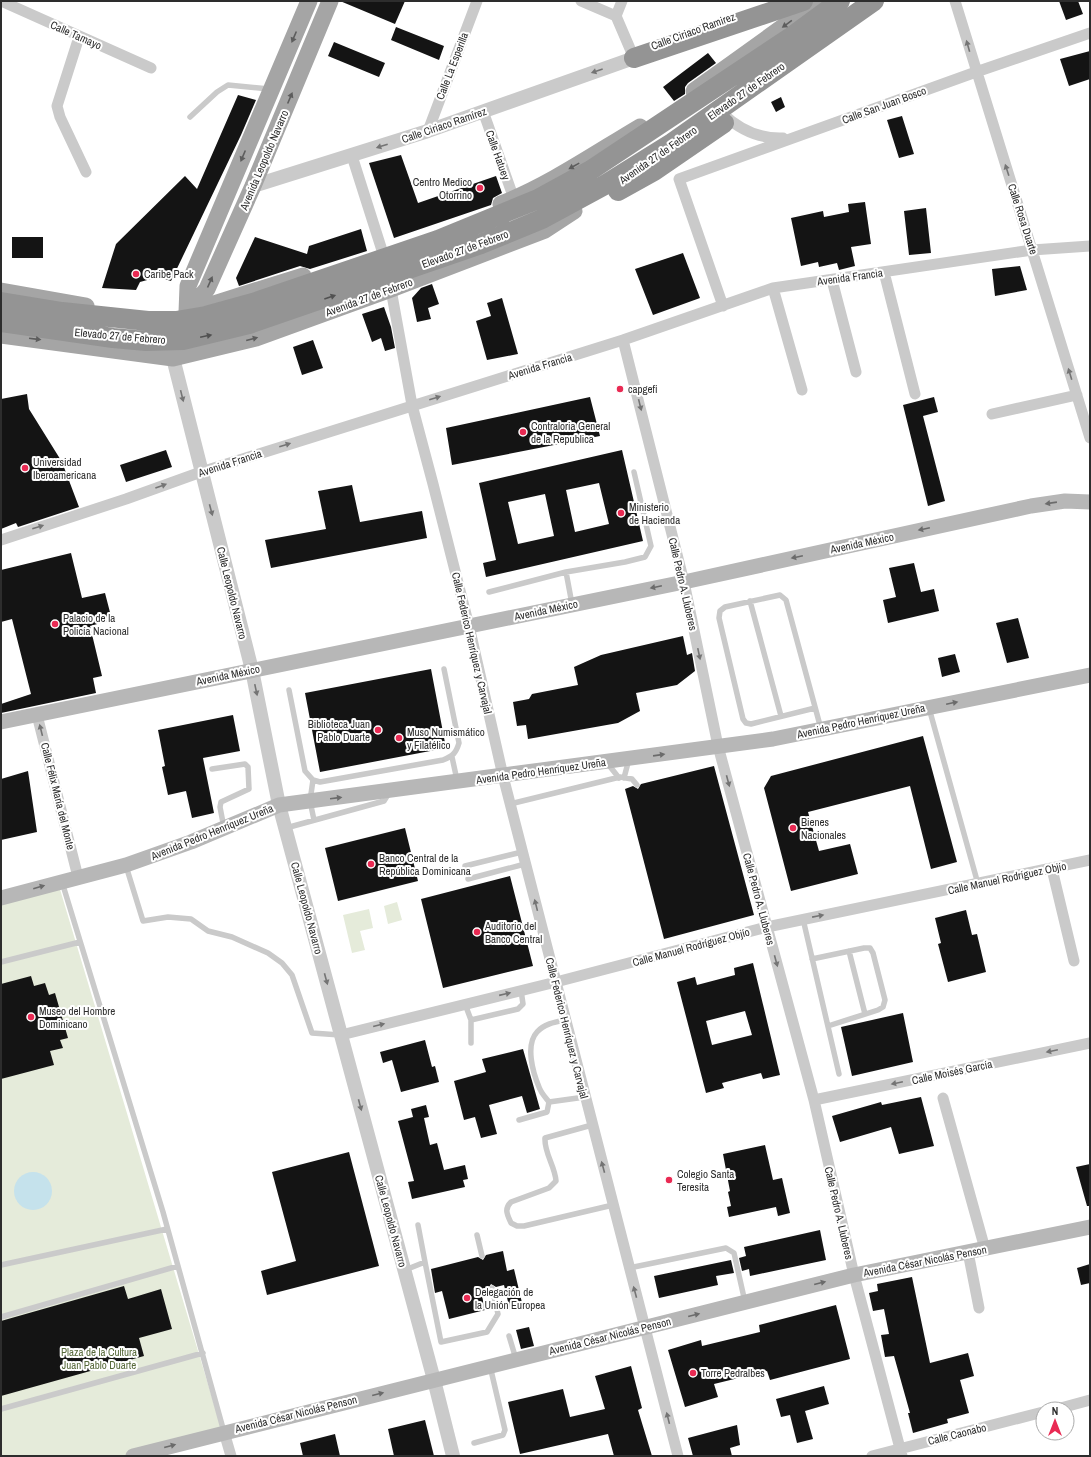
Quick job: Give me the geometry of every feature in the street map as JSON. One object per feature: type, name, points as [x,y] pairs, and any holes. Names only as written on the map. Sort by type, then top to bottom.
[{"type":"highway","points":[[634,58],[803,1]]},
{"type":"highway","name":"Elevado 27 de Febrero","points":[[1,302],[62,312],[148,321],[176,321],[206,316],[253,303],[438,240],[538,199],[591,170],[784,41],[840,1]]},
{"type":"highway","points":[[545,230],[654,171],[731,118],[779,81],[874,1]]},
{"type":"highway","name":"Elevado 27 de Febrero","points":[[1,322],[113,338],[146,341],[183,340],[249,324],[481,244],[542,219],[603,186],[672,143],[874,1]]},
{"type":"main road","name":"Avenida Leopoldo Navarro","points":[[173,358],[187,312],[188,286],[310,1]]},
{"type":"main road","points":[[1,291],[150,315],[187,312],[383,251],[514,199],[661,114],[819,1]]},
{"type":"main road","name":"Avenida 27 de Febrero","points":[[1,335],[173,358],[256,338],[391,289],[545,230],[640,169],[720,111],[881,1]]},
{"type":"main road","name":"Avenida Leopoldo Navarro","points":[[187,312],[207,289],[253,186],[325,3]]},
{"type":"main road","points":[[69,344],[83,342],[146,348],[155,346],[162,337],[159,326],[148,320],[88,311],[75,304]]},
{"type":"main road","name":"Avenida México","points":[[1,722],[684,582],[1032,506],[1065,501],[1090,502]]},
{"type":"main road","name":"Avenida Pedro Henríquez Ureña","points":[[1,898],[126,865],[224,828],[279,805],[773,739],[1090,675]]},
{"type":"main road","name":"Avenida César Nicolás Penson","points":[[134,1456],[224,1432],[854,1275],[1090,1227]]},
{"type":"street","name":"Calle Tamayo","points":[[1,1],[151,68]]},
{"type":"street","name":"Calle La Esperilla","points":[[428,131],[477,1]]},
{"type":"street","points":[[581,1],[616,16],[634,58]]},
{"type":"street","points":[[616,16],[622,1]]},
{"type":"street","name":"Calle Ciriaco Ramirez","points":[[634,58],[652,46],[777,1]]},
{"type":"street","name":"Calle Rosa Duarte","points":[[955,1],[1090,438]]},
{"type":"street","name":"Calle San Juan Bosco","points":[[723,306],[679,179],[789,138],[1090,33]]},
{"type":"street","points":[[79,37],[56,106],[86,172]]},
{"type":"street","name":"Calle Ciriaco Ramírez","points":[[253,186],[428,131],[634,58]]},
{"type":"street","name":"Calle Hatuey","points":[[482,111],[514,199]]},
{"type":"street","points":[[720,111],[731,122],[751,133],[774,139],[789,138]]},
{"type":"street","name":"Calle Federico Henríquez y Carvajal","points":[[352,156],[383,251],[412,405],[434,484],[469,626],[503,776],[525,864],[678,1456]]},
{"type":"street","name":"Avenida Francia","points":[[1,540],[126,499],[201,472],[623,340],[773,288],[1032,250],[1090,246]]},
{"type":"street","points":[[884,272],[915,394]]},
{"type":"street","points":[[832,280],[856,372]]},
{"type":"street","points":[[773,288],[802,390]]},
{"type":"street","name":"Calle Pedro A. Lluberes","points":[[623,340],[684,582],[718,746],[814,1100],[854,1275],[901,1452]]},
{"type":"street","name":"Calle Leopoldo Navarro","points":[[173,358],[252,670],[279,805],[434,1380],[453,1456]]},
{"type":"street","points":[[992,414],[1077,395]]},
{"type":"street","name":"Calle Félix María del Monte","points":[[37,715],[78,877]]},
{"type":"street","name":"Calle Manuel Rodríguez Objío","points":[[341,1035],[556,982],[766,927],[1090,860]]},
{"type":"street","points":[[1052,869],[1074,961]]},
{"type":"street","name":"Calle Moisés García","points":[[814,1100],[1090,1043]]},
{"type":"street","points":[[943,1098],[985,1249]]},
{"type":"street","points":[[968,1252],[979,1308]]},
{"type":"street","points":[[1075,1404],[1090,1400]]},
{"type":"street","name":"Calle Caonabo","points":[[872,1456],[901,1452],[1035,1414]]},
{"type":"street","points":[[224,1432],[231,1456]]},
{"type":"lane","points":[[190,117],[217,92],[228,85],[272,89]]},
{"type":"lane","points":[[489,592],[566,572],[645,557],[651,546],[634,472]]},
{"type":"lane","points":[[566,572],[572,604]]},
{"type":"lane","points":[[815,708],[751,724],[746,723],[743,719],[719,618],[720,611],[725,607],[780,595],[786,600],[821,730]]},
{"type":"lane","points":[[750,601],[781,716]]},
{"type":"lane","points":[[289,690],[305,771],[312,780],[320,782],[443,760],[452,757],[457,751],[459,743],[444,669]]},
{"type":"lane","points":[[929,707],[978,884]]},
{"type":"lane","points":[[452,757],[458,782]]},
{"type":"lane","points":[[622,778],[629,759]]},
{"type":"lane","points":[[606,762],[622,778]]},
{"type":"lane","points":[[212,769],[239,764],[245,764],[248,767],[249,789],[245,793],[221,802],[220,806],[224,828]]},
{"type":"lane","points":[[510,804],[622,778],[632,779],[637,785]]},
{"type":"lane","points":[[312,780],[310,801],[314,820]]},
{"type":"lane","points":[[286,828],[384,801],[391,791]]},
{"type":"lane","points":[[465,866],[522,852]]},
{"type":"lane","points":[[468,878],[525,864]]},
{"type":"lane","points":[[126,865],[143,921],[168,917],[191,919],[208,930],[232,937],[268,953],[282,963],[292,975],[312,1033],[341,1035]]},
{"type":"lane","points":[[61,881],[163,1212],[166,1229],[203,1353],[224,1432]]},
{"type":"lane","points":[[803,919],[839,1074]]},
{"type":"lane","points":[[1,962],[80,942]]},
{"type":"lane","points":[[812,959],[849,950],[870,948],[873,953],[885,1000],[883,1007],[878,1010],[828,1026]]},
{"type":"lane","points":[[849,950],[865,1014]]},
{"type":"lane","points":[[471,1020],[518,1009],[523,1004],[521,990]]},
{"type":"lane","points":[[465,1004],[471,1020],[471,1043]]},
{"type":"lane","points":[[519,1120],[547,1112],[549,1102],[539,1088],[532,1059],[531,1046],[536,1033],[549,1024],[565,1020]]},
{"type":"lane","points":[[549,1102],[585,1098]]},
{"type":"lane","points":[[592,1125],[546,1138],[545,1144],[555,1172],[556,1181],[549,1188],[511,1202],[507,1206],[506,1211],[511,1223],[518,1226],[524,1226],[613,1205]]},
{"type":"lane","points":[[418,1225],[441,1342],[487,1332],[498,1314],[492,1288]]},
{"type":"lane","points":[[1,1265],[166,1229]]},
{"type":"lane","points":[[477,1236],[482,1256]]},
{"type":"lane","points":[[629,1268],[726,1248],[734,1252],[745,1302]]},
{"type":"lane","points":[[404,1270],[425,1262]]},
{"type":"lane","points":[[1,1317],[178,1266]]},
{"type":"lane","points":[[509,1336],[516,1360]]},
{"type":"lane","points":[[1,1409],[203,1353]]},
{"type":"lane","points":[[474,1443],[503,1435],[505,1430],[490,1366]]},
{"type":"green space","name":"Plaza de la Cultura Juan Pablo Duarte","points":[[59,886],[222,1431],[124,1456],[1,1456],[1,901]]},
{"type":"green space","points":[[397,902],[402,920],[388,924],[384,906]]},
{"type":"green space","points":[[369,909],[373,928],[360,931],[365,950],[352,953],[343,915]]},
{"type":"water","points":[[29,1172],[37,1172],[47,1177],[51,1184],[51,1198],[47,1205],[37,1210],[29,1210],[19,1205],[17,1202],[14,1195],[14,1187],[19,1177],[22,1175]]},
{"type":"building","points":[[340,1],[405,1],[395,24]]},
{"type":"building","points":[[1059,1],[1078,1],[1083,14],[1066,20]]},
{"type":"building","points":[[396,27],[444,46],[439,60],[391,40]]},
{"type":"building","points":[[334,42],[385,63],[379,77],[328,56]]},
{"type":"building","points":[[1090,51],[1090,79],[1069,86],[1060,59]]},
{"type":"building","points":[[708,53],[716,63],[688,83],[685,87],[685,94],[674,101],[663,87]]},
{"type":"building","points":[[238,95],[256,100],[241,135],[171,281],[158,277],[140,282],[136,290],[102,288],[116,244],[185,176],[197,189]]},
{"type":"building","points":[[781,97],[785,107],[776,112],[771,102]]},
{"type":"building","points":[[902,116],[914,154],[899,158],[887,120]]},
{"type":"building","name":"Centro Medico Otorrino","points":[[401,155],[418,203],[496,176],[502,193],[493,198],[491,205],[394,238],[369,163]]},
{"type":"building","points":[[865,202],[871,244],[851,247],[855,266],[839,270],[837,263],[819,267],[818,262],[801,266],[791,218],[823,211],[824,217],[849,212],[848,204]]},
{"type":"building","points":[[926,208],[931,253],[909,255],[904,211]]},
{"type":"building","points":[[361,229],[367,251],[310,269],[300,266],[239,286],[236,278],[255,237],[307,254],[309,246]]},
{"type":"building","points":[[12,237],[43,237],[43,258],[12,258]]},
{"type":"building","points":[[683,253],[700,298],[653,315],[635,269]]},
{"type":"building","points":[[1020,266],[1027,290],[995,296],[992,269]]},
{"type":"building","points":[[432,284],[439,304],[428,308],[431,319],[417,322],[412,298],[421,288]]},
{"type":"building","points":[[502,298],[518,354],[487,360],[476,321],[491,316],[487,303]]},
{"type":"building","points":[[384,307],[391,327],[395,348],[385,351],[381,338],[372,342],[362,314]]},
{"type":"building","points":[[313,340],[323,368],[302,375],[293,347]]},
{"type":"building","name":"Universidad Iberoamericana","points":[[27,394],[29,409],[62,462],[79,507],[18,527],[16,523],[1,529],[1,399]]},
{"type":"building","name":"Contraloria General de la Republica","points":[[590,397],[600,436],[452,465],[446,428]]},
{"type":"building","points":[[934,397],[938,412],[923,416],[945,501],[928,506],[903,405]]},
{"type":"building","points":[[166,450],[172,467],[126,482],[120,465]]},
{"type":"building","name":"Ministerio de Hacienda","points":[[622,450],[643,541],[486,577],[483,563],[496,560],[479,483]],"holes":[[[599,483],[609,524],[575,532],[566,490]],[[545,494],[554,536],[518,544],[508,502]]]},
{"type":"building","points":[[352,485],[360,522],[422,511],[427,538],[271,568],[265,540],[326,529],[318,491]]},
{"type":"building","name":"Palacio de la Policía Nacional","points":[[71,553],[82,598],[105,593],[112,620],[90,626],[102,676],[93,678],[96,693],[1,713],[1,704],[31,694],[12,619],[1,622],[1,570]]},
{"type":"building","points":[[914,563],[921,592],[934,589],[939,611],[888,623],[883,600],[896,597],[889,568]]},
{"type":"building","points":[[1018,618],[1029,658],[1007,663],[996,623]]},
{"type":"building","points":[[683,636],[687,655],[692,653],[695,671],[677,685],[636,693],[640,711],[618,723],[528,739],[526,725],[517,726],[513,702],[529,699],[532,694],[578,685],[574,667],[601,655]]},
{"type":"building","points":[[955,654],[960,672],[942,677],[938,658]]},
{"type":"building","points":[[431,669],[446,748],[320,772],[305,693]]},
{"type":"building","points":[[233,715],[240,751],[203,758],[214,813],[192,818],[186,791],[168,795],[162,767],[165,766],[158,730]]},
{"type":"building","name":"Bienes Nacionales","points":[[923,736],[957,862],[931,869],[910,786],[808,812],[819,851],[850,844],[858,874],[791,891],[764,788],[771,776]]},
{"type":"building","points":[[714,766],[754,915],[664,939],[625,789],[633,786],[638,789],[641,784]]},
{"type":"building","points":[[28,771],[37,832],[1,840],[1,779]]},
{"type":"building","name":"Banco Central de la República Dominicana","points":[[405,828],[418,881],[338,901],[325,848]]},
{"type":"building","name":"Auditorio del Banco Central","points":[[510,876],[533,966],[443,988],[421,899]]},
{"type":"building","points":[[966,910],[972,935],[977,934],[986,972],[948,982],[938,944],[941,943],[935,918]]},
{"type":"building","points":[[753,963],[780,1075],[763,1079],[761,1073],[722,1083],[724,1088],[706,1093],[677,982],[695,977],[697,985],[735,975],[734,968]],"holes":[[[745,1011],[752,1035],[712,1045],[706,1021]]]},
{"type":"building","name":"Museo del Hombre Dominicano","points":[[31,976],[34,986],[45,983],[49,995],[55,993],[68,1038],[60,1040],[63,1048],[50,1051],[54,1065],[1,1079],[1,984]]},
{"type":"building","points":[[903,1013],[913,1062],[852,1076],[841,1027]]},
{"type":"building","points":[[425,1040],[432,1067],[435,1066],[439,1082],[401,1092],[392,1060],[383,1063],[380,1052]]},
{"type":"building","points":[[523,1049],[540,1109],[527,1113],[522,1096],[489,1105],[497,1134],[481,1138],[475,1117],[464,1120],[454,1081],[486,1072],[482,1059]]},
{"type":"building","points":[[921,1097],[934,1146],[899,1154],[891,1127],[840,1142],[832,1116],[881,1102],[882,1105]]},
{"type":"building","points":[[426,1105],[429,1117],[424,1118],[430,1145],[437,1143],[444,1170],[465,1165],[468,1179],[463,1180],[465,1187],[412,1199],[408,1182],[414,1181],[398,1121],[413,1117],[411,1109]]},
{"type":"building","points":[[765,1145],[773,1180],[782,1178],[790,1213],[778,1216],[776,1207],[729,1217],[727,1207],[731,1206],[728,1192],[730,1191],[723,1154]]},
{"type":"building","points":[[349,1152],[379,1266],[267,1295],[261,1271],[296,1261],[272,1172]]},
{"type":"building","points":[[1090,1164],[1090,1206],[1087,1206],[1076,1167]]},
{"type":"building","points":[[820,1230],[826,1260],[750,1276],[749,1269],[742,1271],[739,1258],[746,1256],[744,1247]]},
{"type":"building","points":[[503,1251],[507,1271],[514,1269],[523,1307],[510,1310],[504,1285],[496,1287],[491,1284],[488,1289],[481,1291],[485,1310],[449,1319],[442,1291],[435,1293],[431,1269],[478,1257],[483,1260],[486,1255]]},
{"type":"building","points":[[731,1260],[734,1273],[716,1276],[718,1285],[659,1298],[654,1276]]},
{"type":"building","points":[[1090,1264],[1090,1283],[1081,1285],[1077,1268]]},
{"type":"building","points":[[912,1277],[930,1363],[968,1353],[974,1376],[960,1380],[969,1413],[947,1419],[948,1423],[913,1433],[908,1413],[910,1413],[894,1356],[885,1357],[881,1335],[889,1334],[884,1309],[873,1311],[869,1293],[878,1291],[877,1284]]},
{"type":"building","points":[[124,1286],[128,1299],[161,1289],[172,1329],[139,1338],[144,1356],[1,1396],[1,1321]]},
{"type":"building","points":[[836,1305],[850,1359],[770,1380],[767,1371],[714,1384],[718,1397],[685,1407],[668,1350],[701,1340],[702,1346],[760,1332],[759,1325]]},
{"type":"building","points":[[529,1327],[534,1346],[521,1349],[516,1330]]},
{"type":"building","points":[[631,1366],[642,1408],[638,1410],[652,1456],[614,1456],[608,1434],[520,1454],[508,1402],[563,1389],[570,1417],[605,1409],[595,1376]]},
{"type":"building","points":[[824,1386],[829,1404],[805,1411],[813,1439],[797,1443],[790,1415],[781,1417],[776,1399]]},
{"type":"building","points":[[425,1420],[434,1456],[394,1456],[388,1429]]},
{"type":"building","points":[[737,1425],[740,1445],[730,1448],[732,1456],[693,1456],[688,1438]]},
{"type":"building","points":[[335,1434],[340,1456],[303,1456],[300,1443]]},
{"type":"place","name":"Centro Medico Otorrino","points":[[480,188]]},
{"type":"place","name":"Caribe Pack","points":[[136,274]]},
{"type":"place","name":"capgefi","points":[[620,389]]},
{"type":"place","name":"Contraloria General de la Republica","points":[[523,432]]},
{"type":"place","name":"Universidad Iberoamericana","points":[[25,468]]},
{"type":"place","name":"Ministerio de Hacienda","points":[[621,513]]},
{"type":"place","name":"Palacio de la Policía Nacional","points":[[55,624]]},
{"type":"place","name":"Biblioteca Juan Pablo Duarte","points":[[378,730]]},
{"type":"place","name":"Muso Numismático y Filatélico","points":[[399,738]]},
{"type":"place","name":"Bienes Nacionales","points":[[793,828]]},
{"type":"place","name":"Banco Central de la República Dominicana","points":[[371,864]]},
{"type":"place","name":"Auditorio del Banco Central","points":[[477,932]]},
{"type":"place","name":"Museo del Hombre Dominicano","points":[[31,1017]]},
{"type":"place","name":"Colegio Santa Teresita","points":[[669,1180]]},
{"type":"place","name":"Delegación de la Unión Europea","points":[[467,1298]]},
{"type":"place","name":"Torre Pedralbes","points":[[693,1373]]}]
